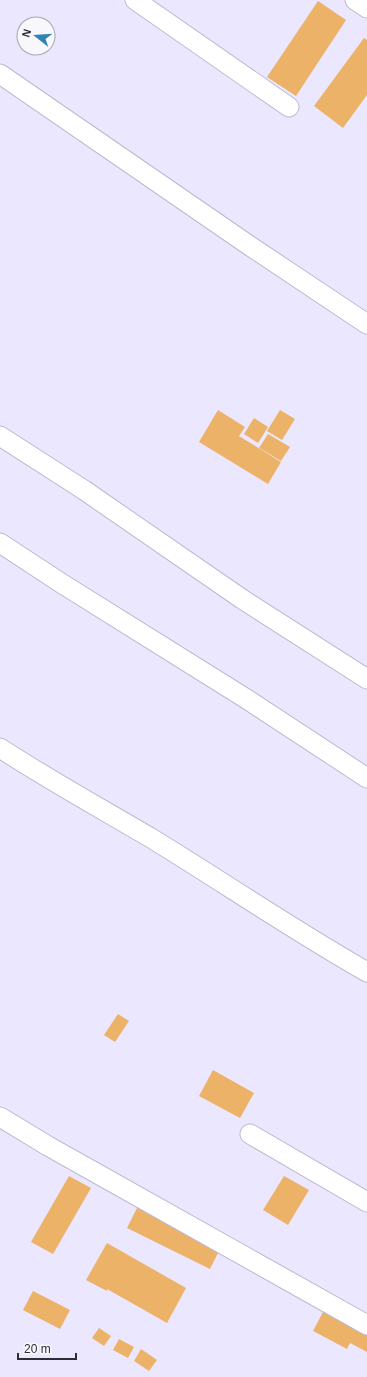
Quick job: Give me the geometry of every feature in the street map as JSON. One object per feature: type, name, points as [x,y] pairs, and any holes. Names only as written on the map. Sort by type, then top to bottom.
[{"type":"street","points":[[135,0],[289,108]]},
{"type":"street","points":[[355,0],[367,8]]},
{"type":"street","points":[[0,74],[250,246],[367,324]]},
{"type":"street","points":[[0,436],[84,490],[242,599],[367,679]]},
{"type":"street","points":[[0,543],[67,587],[245,698],[367,778]]},
{"type":"street","points":[[0,748],[28,767],[151,838],[324,947],[367,972]]},
{"type":"street","points":[[0,1117],[48,1146],[367,1325]]},
{"type":"street","points":[[250,1134],[367,1202]]},
{"type":"building","points":[[318,1],[346,20],[296,96],[267,77]]},
{"type":"building","points":[[364,38],[367,40],[367,95],[343,128],[314,106]]},
{"type":"building","points":[[218,410],[245,427],[239,436],[281,462],[268,484],[199,442]]},
{"type":"building","points":[[280,410],[295,419],[282,440],[267,431]]},
{"type":"building","points":[[254,418],[268,427],[258,443],[244,434]]},
{"type":"building","points":[[268,434],[290,447],[281,461],[259,448]]},
{"type":"building","points":[[118,1014],[129,1021],[115,1042],[104,1035]]},
{"type":"building","points":[[213,1070],[254,1093],[240,1118],[199,1096]]},
{"type":"building","points":[[69,1176],[91,1188],[53,1254],[31,1242]]},
{"type":"building","points":[[284,1176],[309,1190],[288,1225],[263,1210]]},
{"type":"building","points":[[138,1206],[221,1247],[210,1269],[127,1228]]},
{"type":"building","points":[[107,1243],[186,1288],[167,1323],[107,1289],[107,1291],[86,1280]]},
{"type":"building","points":[[33,1291],[70,1310],[60,1329],[23,1310]]},
{"type":"building","points":[[324,1310],[367,1333],[367,1352],[350,1343],[347,1349],[313,1331]]},
{"type":"building","points":[[99,1328],[111,1336],[104,1346],[92,1338]]},
{"type":"building","points":[[119,1339],[134,1347],[128,1358],[113,1350]]},
{"type":"building","points":[[141,1349],[157,1360],[149,1371],[134,1361]]}]
